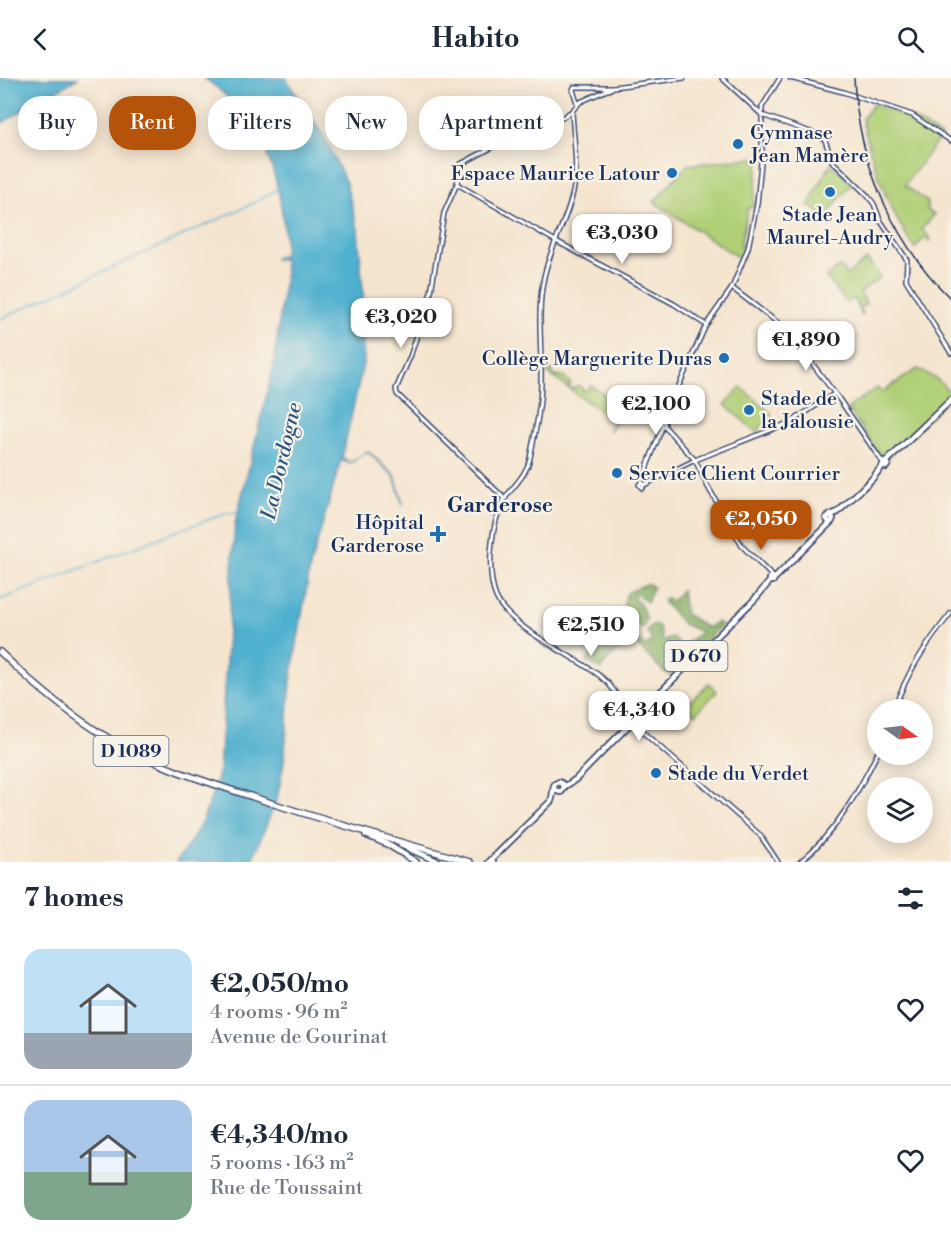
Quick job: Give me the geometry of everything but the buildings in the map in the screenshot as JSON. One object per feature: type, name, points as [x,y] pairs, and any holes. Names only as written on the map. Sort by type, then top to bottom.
[{"type":"highway","name":"D 1089","points":[[0,652],[60,706],[123,747],[184,774],[372,833],[439,862]]},
{"type":"highway","points":[[317,817],[381,841],[416,862]]},
{"type":"highway","points":[[372,833],[470,862]]},
{"type":"main road","name":"D 670","points":[[563,785],[576,779],[634,718],[754,600],[772,577],[824,527],[830,518],[951,400]]},
{"type":"main road","points":[[492,862],[553,801],[556,791],[555,784],[563,785],[563,791],[556,791]]},
{"type":"street","points":[[505,499],[396,392],[431,292],[444,213],[457,184],[459,165],[508,139],[553,124],[578,104],[607,89],[684,78]]},
{"type":"street","points":[[722,78],[762,115],[824,138],[830,158],[871,199],[880,220],[907,260],[906,279],[951,353]]},
{"type":"street","points":[[756,110],[762,107],[780,78]]},
{"type":"street","points":[[790,78],[912,115],[951,141]]},
{"type":"street","points":[[578,104],[573,90],[576,87],[607,89]]},
{"type":"street","points":[[762,107],[762,152],[756,209],[748,248],[732,288],[706,325],[664,419],[661,419],[664,427],[695,460],[708,488],[740,543],[772,577]]},
{"type":"street","points":[[572,111],[575,184],[567,215],[542,283],[541,392],[530,462],[505,499],[496,518],[492,574],[497,600],[515,620],[606,681],[645,734],[760,835],[778,862]]},
{"type":"street","points":[[457,184],[556,241],[674,304],[706,325]]},
{"type":"street","points":[[732,288],[786,329],[885,465]]},
{"type":"street","points":[[664,427],[641,479],[643,484],[695,460],[790,422],[834,393]]},
{"type":"street","points":[[898,699],[912,667],[951,613]]},
{"type":"street","points":[[800,862],[814,850],[844,815],[871,765]]},
{"type":"green space","points":[[873,104],[911,118],[941,136],[905,185],[927,202],[928,211],[935,214],[922,229],[931,239],[929,242],[925,238],[915,248],[896,218],[871,153],[862,119]]},
{"type":"green space","points":[[759,157],[753,207],[748,208],[740,247],[745,249],[742,260],[654,202],[687,165]]},
{"type":"green space","name":"Stade Jean Maurel-Audry","points":[[831,164],[853,184],[837,201],[826,218],[808,205]]},
{"type":"green space","points":[[867,259],[880,277],[860,292],[866,303],[860,309],[862,315],[854,298],[847,303],[826,277],[840,266],[847,275]]},
{"type":"green space","points":[[548,367],[553,370],[552,374],[557,377],[560,375],[571,383],[568,386],[573,389],[578,385],[585,391],[591,386],[614,397],[610,404],[607,399],[606,404],[603,403],[611,410],[619,401],[611,414],[614,417],[628,401],[610,430],[614,421],[546,372]]},
{"type":"green space","points":[[917,369],[937,379],[951,393],[951,396],[886,460],[883,460],[848,408],[877,388],[882,392]]},
{"type":"green space","name":"Stade de la Jalousie","points":[[741,387],[772,414],[757,433],[725,405]]},
{"type":"green space","points":[[645,584],[653,588],[647,602],[636,594],[633,597],[641,606],[647,620],[643,628],[636,627],[634,633],[645,647],[652,640],[647,632],[652,625],[658,625],[663,641],[672,637],[683,646],[701,632],[683,624],[664,603],[666,598],[672,601],[682,590],[685,614],[707,628],[717,622],[722,625],[671,675],[664,672],[632,640],[628,639],[600,669],[586,661],[622,624],[627,593]]},
{"type":"green space","points":[[709,683],[717,691],[696,714],[686,705]]},
{"type":"water","points":[[0,78],[78,78],[47,96],[18,96],[18,113],[0,124]]},
{"type":"water","points":[[204,78],[286,78],[298,96],[226,96]]},
{"type":"water","name":"La Dordogne","points":[[313,120],[325,138],[325,150],[331,150],[346,183],[358,229],[364,304],[362,328],[364,360],[342,457],[350,463],[341,460],[310,567],[291,679],[284,761],[277,799],[251,862],[176,862],[192,840],[203,819],[219,770],[235,524],[274,365],[285,274],[284,259],[275,260],[274,258],[284,255],[285,244],[279,192],[265,150],[313,150]]},
{"type":"water","points":[[367,451],[369,452],[395,476],[403,505],[394,476],[368,452],[361,455]]},
{"type":"waterway","points":[[0,319],[254,203],[279,188]]},
{"type":"waterway","points":[[0,600],[174,532],[228,513],[238,513]]},
{"type":"railway","points":[[854,78],[862,139],[882,198],[911,251],[951,299]]},
{"type":"place","name":"Gymnase Jean Mamère","points":[[738,144]]},
{"type":"place","name":"Espace Maurice Latour","points":[[672,173]]},
{"type":"place","name":"Stade Jean Maurel-Audry","points":[[830,192]]},
{"type":"place","name":"Collège Marguerite Duras","points":[[724,358]]},
{"type":"place","name":"Stade de la Jalousie","points":[[749,410]]},
{"type":"place","name":"Service Client Courrier","points":[[617,473]]},
{"type":"place","name":"Hôpital Garderose","points":[[438,534]]},
{"type":"place","name":"Stade du Verdet","points":[[656,773]]},
{"type":"district","name":"Garderose","points":[[500,505]]}]
